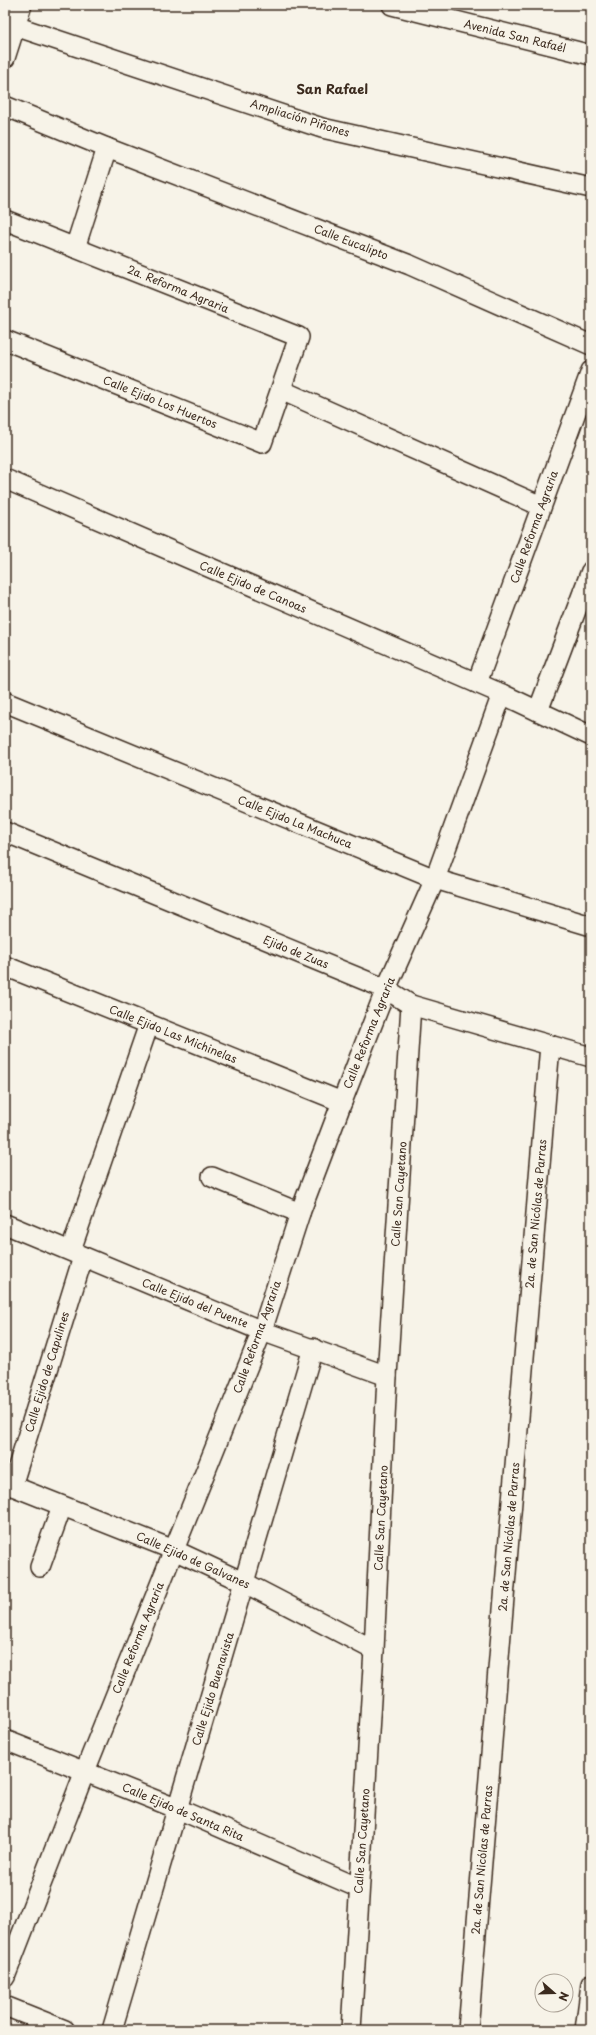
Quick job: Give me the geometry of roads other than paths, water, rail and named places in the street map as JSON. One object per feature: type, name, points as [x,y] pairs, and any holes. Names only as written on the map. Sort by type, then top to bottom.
[{"type":"street","points":[[5,58],[22,5]]},
{"type":"street","name":"Avenida San Rafaél","points":[[392,5],[591,55]]},
{"type":"street","name":"Ampliación Piñones","points":[[15,26],[322,128],[591,188]]},
{"type":"street","name":"Calle Eucalipto","points":[[5,106],[108,148],[410,265],[591,345]]},
{"type":"street","points":[[75,248],[108,148]]},
{"type":"street","name":"2a. Reforma Agraria","points":[[5,220],[299,337],[282,390]]},
{"type":"street","name":"Calle Ejido Los Huertos","points":[[5,340],[262,443],[282,390]]},
{"type":"street","name":"Calle Reforma Agraria","points":[[476,684],[591,371]]},
{"type":"street","points":[[282,390],[541,506]]},
{"type":"street","name":"Calle Ejido de Canoas","points":[[5,479],[502,694],[591,736]]},
{"type":"street","points":[[538,711],[591,571]]},
{"type":"street","name":"Calle Reforma Agraria","points":[[5,1977],[85,1771],[262,1331],[300,1213],[386,989],[434,879],[502,694]]},
{"type":"street","name":"Calle Ejido La Machuca","points":[[5,702],[434,879],[591,926]]},
{"type":"street","name":"Ejido de Zuas","points":[[5,832],[386,989],[411,1005],[591,1057]]},
{"type":"street","name":"Calle Ejido Las Michinelas","points":[[5,966],[342,1102]]},
{"type":"street","name":"Calle San Cayetano","points":[[352,2030],[359,1888],[374,1650],[387,1376],[411,1005]]},
{"type":"street","name":"Calle Ejido de Capulines","points":[[8,1485],[77,1254],[149,1024]]},
{"type":"street","name":"2a. de San Nicólas de Parras","points":[[468,2030],[550,1045]]},
{"type":"street","points":[[212,1177],[300,1213]]},
{"type":"street","name":"Calle Ejido del Puente","points":[[5,1224],[262,1331],[313,1348],[387,1376]]},
{"type":"street","name":"Calle Ejido Buenavista","points":[[112,2030],[245,1583],[313,1348]]},
{"type":"street","name":"Calle Ejido de Galvanes","points":[[8,1485],[174,1550],[245,1583],[374,1650]]},
{"type":"street","points":[[40,1567],[62,1506]]},
{"type":"street","name":"Calle Ejido de Santa Rita","points":[[5,1740],[178,1808],[359,1888]]},
{"type":"street","points":[[585,2030],[591,1984]]},
{"type":"street","points":[[5,2006],[65,2030]]},
{"type":"district","name":"San Rafael","points":[[332,89]]}]
